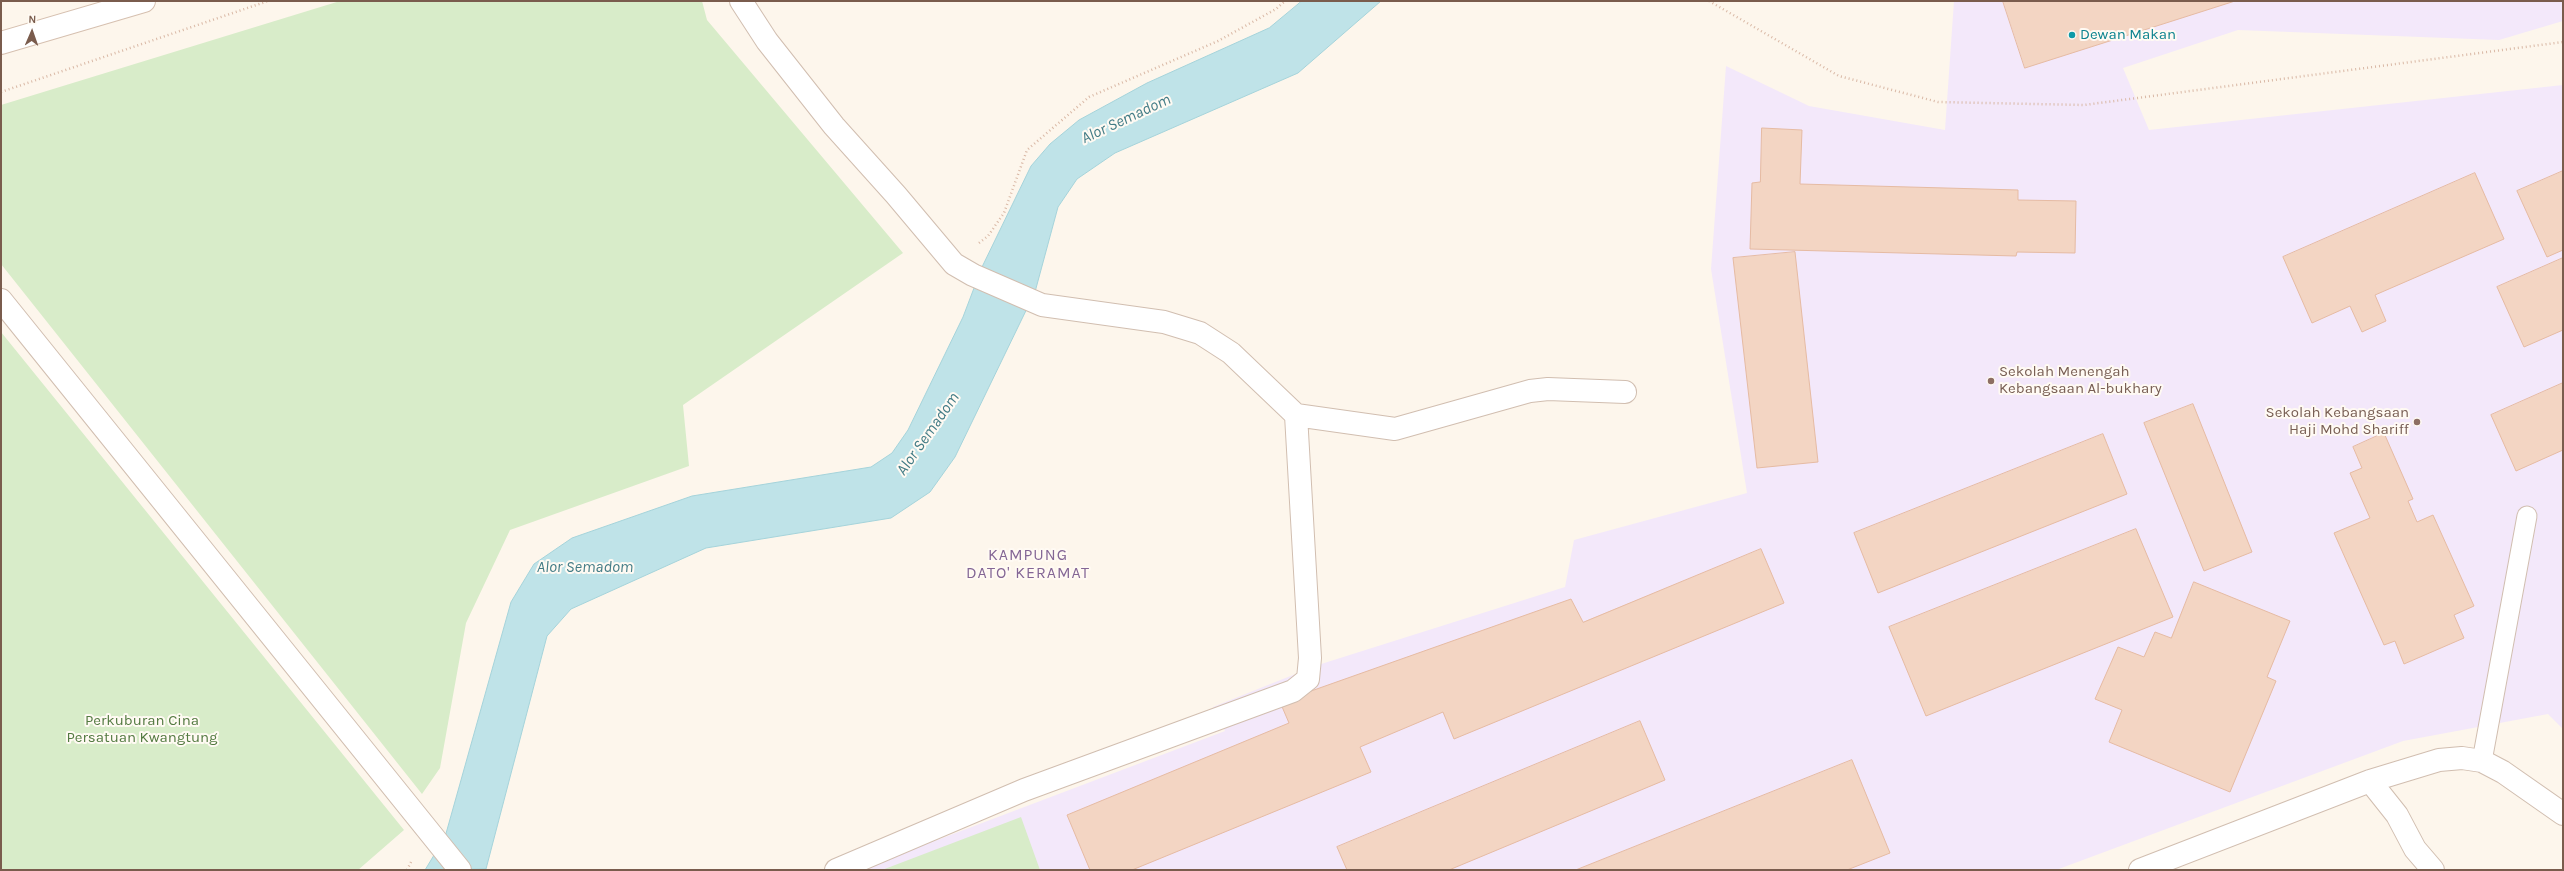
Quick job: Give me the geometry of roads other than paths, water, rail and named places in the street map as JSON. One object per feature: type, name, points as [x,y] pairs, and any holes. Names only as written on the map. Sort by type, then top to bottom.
[{"type":"street","points":[[1,43],[144,1]]},
{"type":"street","points":[[741,1],[767,41],[834,126],[896,195],[954,264],[973,275],[1042,305],[1164,322],[1200,333],[1231,353],[1296,415],[1395,430],[1530,391],[1548,389],[1625,392]]},
{"type":"street","points":[[1,300],[435,841],[460,870]]},
{"type":"street","points":[[836,870],[1024,790],[1293,691],[1308,679],[1310,658],[1296,415]]},
{"type":"street","points":[[2140,870],[2370,781],[2439,760],[2462,758],[2482,761],[2503,772],[2563,814]]},
{"type":"street","points":[[2370,781],[2397,814],[2415,849],[2433,870]]},
{"type":"lane","points":[[2482,761],[2527,516]]},
{"type":"water","name":"Alor Semadom","points":[[1302,1],[1381,1],[1298,73],[1115,153],[1077,179],[1058,207],[1035,292],[955,457],[930,492],[891,518],[706,548],[571,609],[547,636],[486,869],[425,870],[445,837],[511,602],[534,564],[572,538],[692,496],[871,467],[892,453],[908,430],[963,317],[982,267],[1031,166],[1050,144],[1079,120],[1147,83],[1269,28]]},
{"type":"place","name":"Dewan Makan","points":[[2072,35]]},
{"type":"place","name":"Sekolah Menengah Kebangsaan Al-bukhary","points":[[1991,381]]},
{"type":"place","name":"Sekolah Kebangsaan Haji Mohd Shariff","points":[[2417,422]]},
{"type":"district","name":"KAMPUNG DATO' KERAMAT","points":[[1028,564]]},
{"type":"park label","name":"Perkuburan Cina Persatuan Kwangtung","points":[[142,730]]}]
